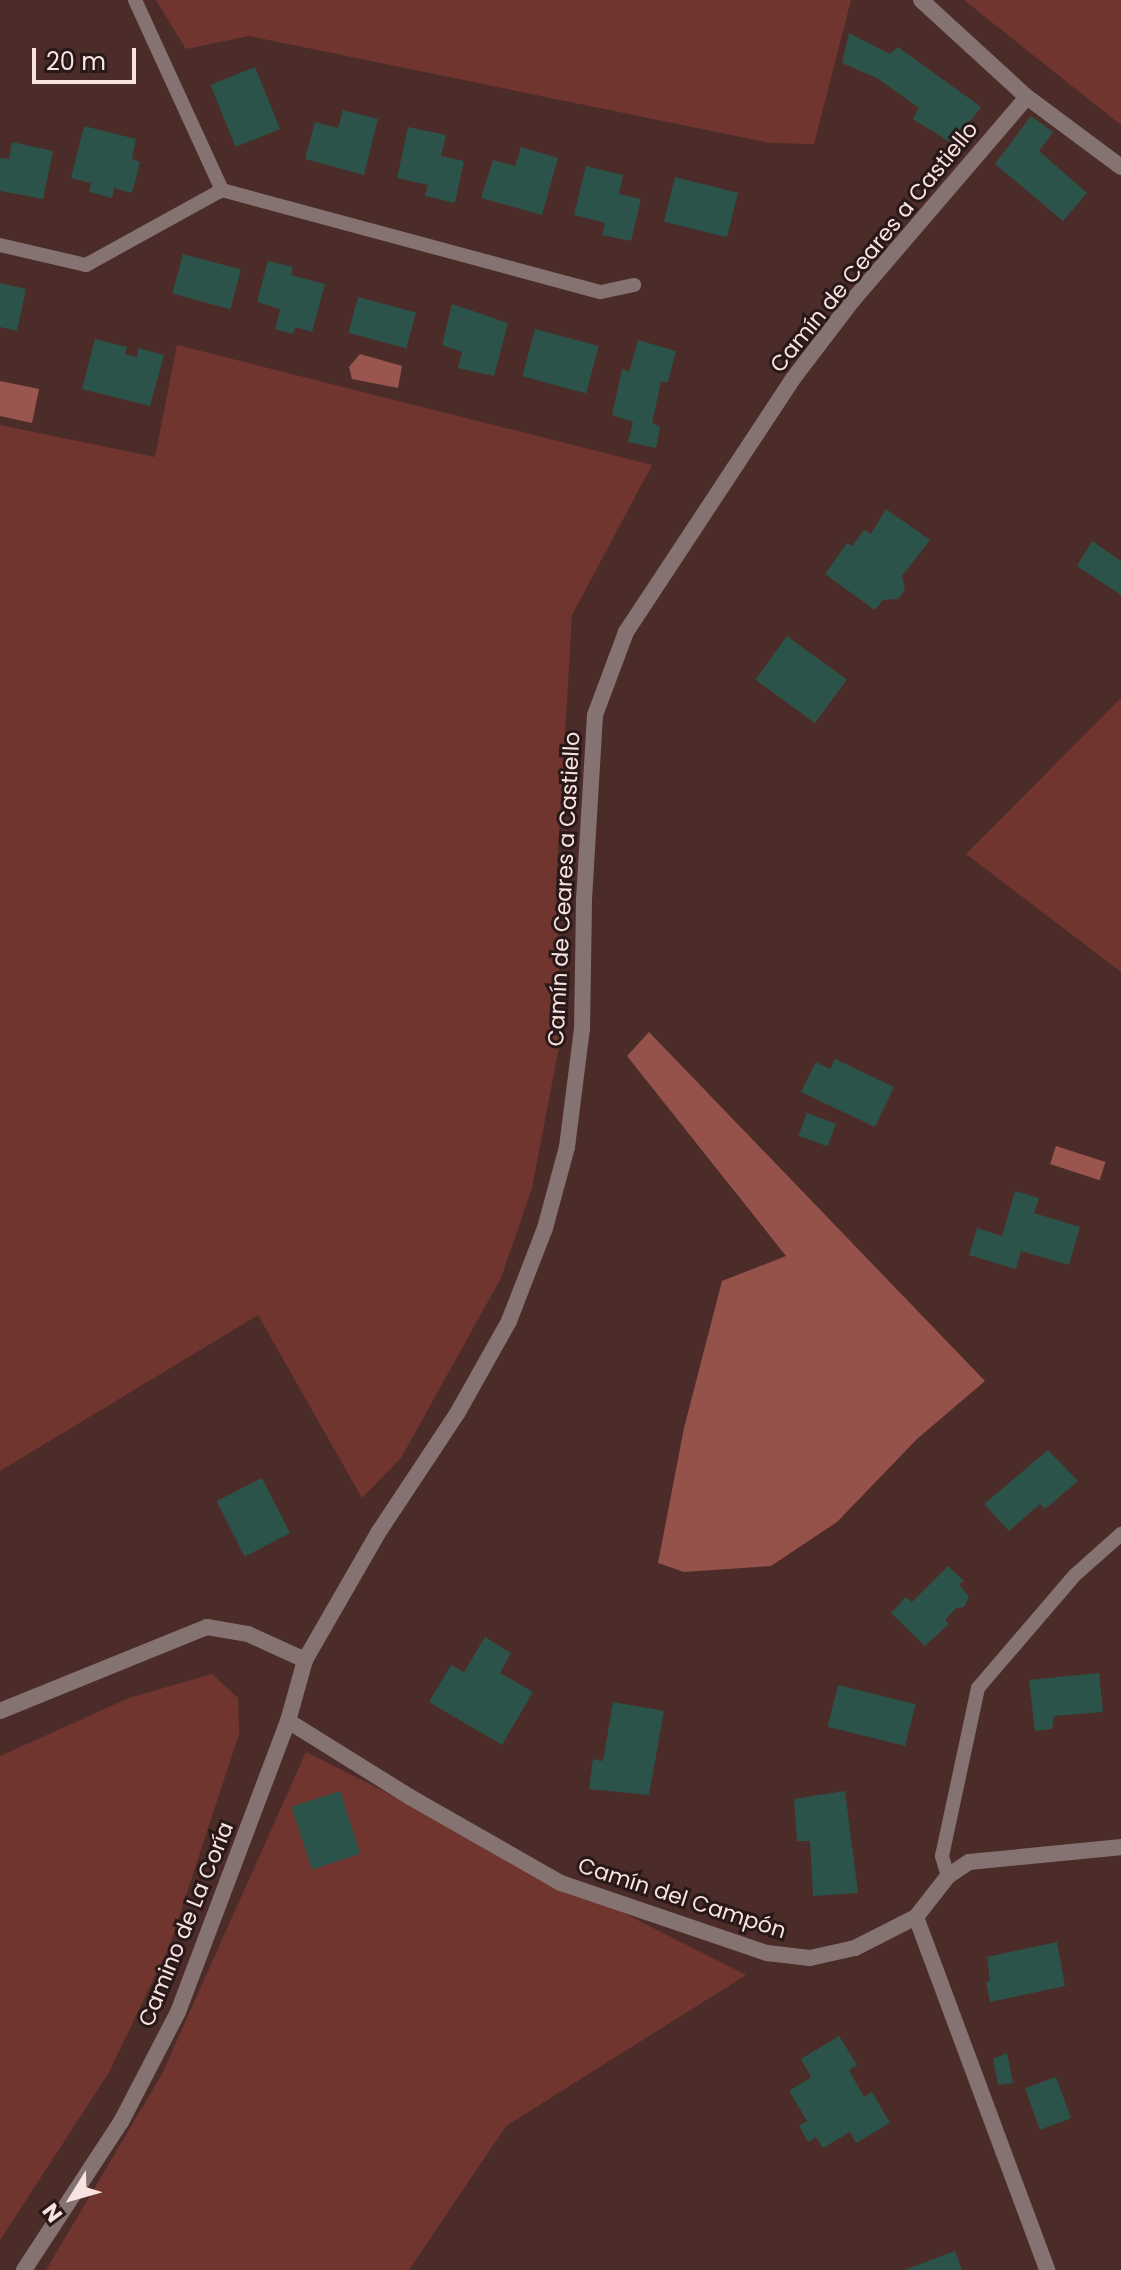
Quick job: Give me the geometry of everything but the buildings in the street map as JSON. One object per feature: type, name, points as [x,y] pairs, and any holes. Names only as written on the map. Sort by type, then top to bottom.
[{"type":"street","points":[[921,0],[1027,97],[1121,167]]},
{"type":"street","name":"Camín de Ceares a Castiello","points":[[305,1660],[378,1533],[458,1412],[509,1321],[545,1228],[567,1147],[582,1029],[584,900],[595,715],[626,632],[792,380],[853,300],[1027,97]]},
{"type":"street","points":[[0,1711],[207,1627],[248,1634],[305,1660]]},
{"type":"street","name":"Camino de La Coría","points":[[24,2270],[121,2122],[178,2012],[288,1721],[305,1660]]},
{"type":"street","name":"Camín del Campón","points":[[288,1721],[410,1797],[561,1883],[767,1953],[810,1958],[855,1948],[916,1917],[948,1876],[969,1862],[1121,1847]]},
{"type":"street","points":[[916,1917],[1047,2270]]},
{"type":"lane","points":[[135,0],[222,190]]},
{"type":"lane","points":[[0,245],[86,265],[222,190],[601,292],[634,285]]},
{"type":"lane","points":[[948,1876],[942,1856],[978,1688],[1075,1575],[1121,1534]]},
{"type":"shaded area","points":[[156,0],[851,0],[814,144],[770,143],[249,36],[186,49]]},
{"type":"shaded area","points":[[964,0],[1121,0],[1121,125]]},
{"type":"shaded area","points":[[177,345],[652,465],[572,615],[556,885],[562,1031],[532,1188],[501,1278],[401,1458],[362,1498],[258,1315],[0,1471],[0,425],[155,457]]},
{"type":"shaded area","points":[[360,354],[402,366],[398,388],[352,379],[349,367]]},
{"type":"shaded area","points":[[0,381],[39,389],[32,423],[0,416]]},
{"type":"shaded area","points":[[1121,698],[1121,972],[966,854]]},
{"type":"shaded area","points":[[649,1032],[985,1381],[917,1439],[837,1522],[771,1566],[684,1572],[658,1563],[684,1428],[722,1281],[786,1256],[627,1056]]},
{"type":"shaded area","points":[[1056,1146],[1105,1162],[1100,1180],[1050,1164]]},
{"type":"shaded area","points":[[212,1674],[238,1698],[239,1734],[169,1947],[108,2074],[0,2240],[0,1756],[129,1698]]},
{"type":"shaded area","points":[[306,1752],[746,1975],[506,2126],[409,2270],[46,2270],[162,2074]]}]
